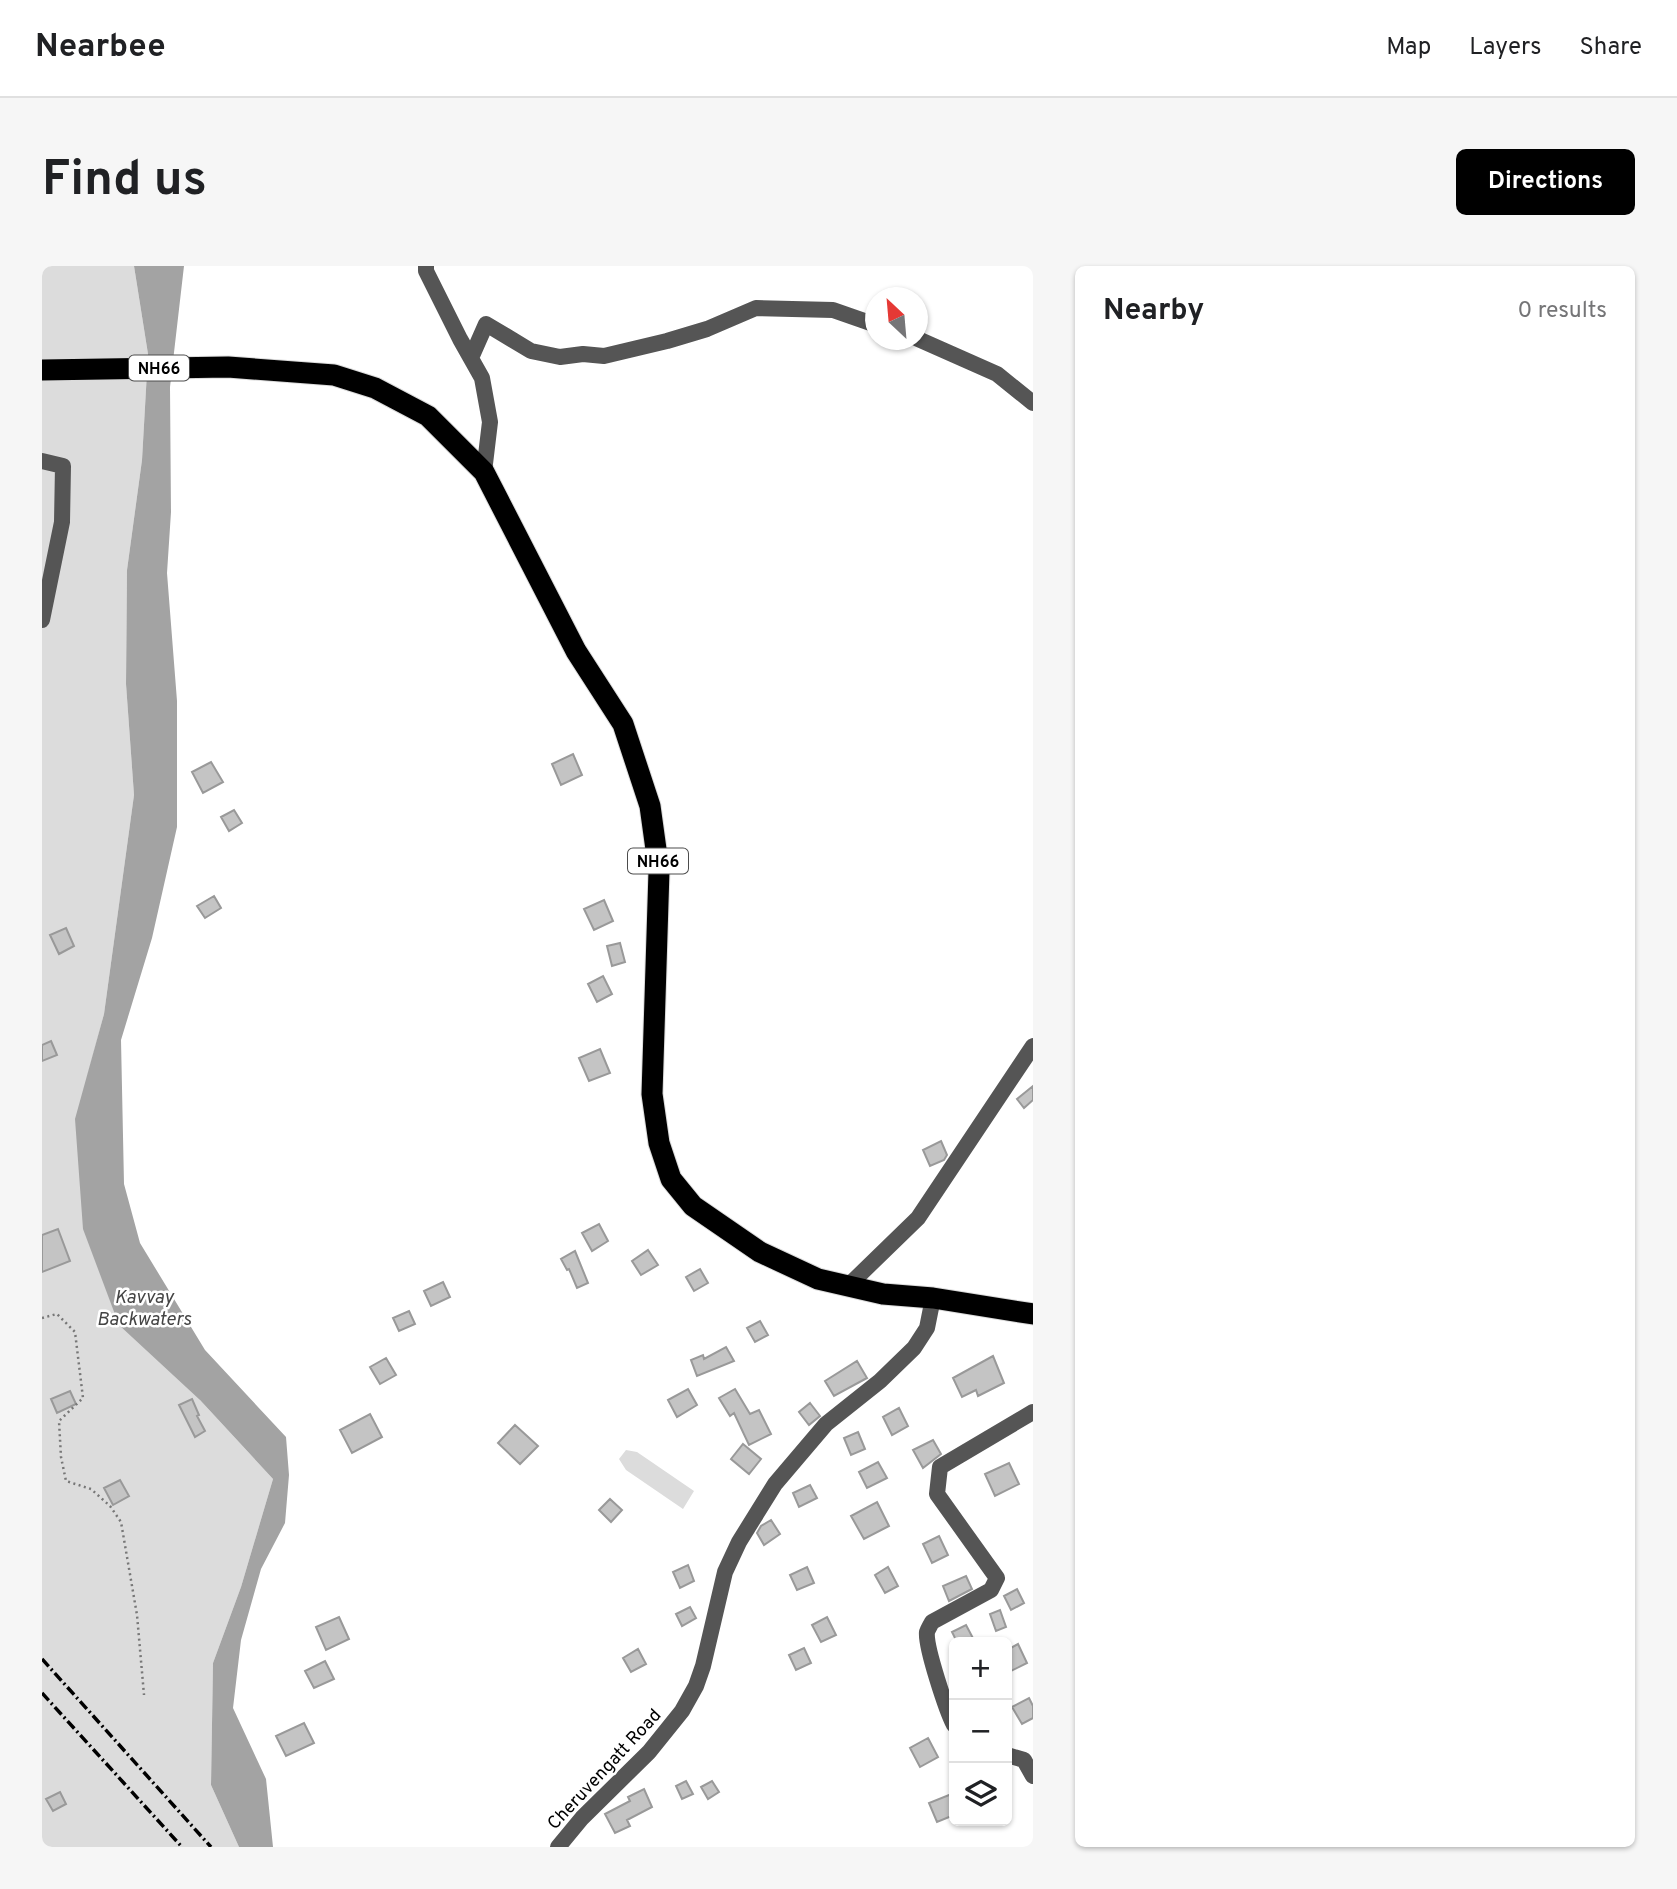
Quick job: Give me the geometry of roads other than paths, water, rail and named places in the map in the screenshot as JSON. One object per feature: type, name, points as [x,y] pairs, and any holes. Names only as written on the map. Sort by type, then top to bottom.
[{"type":"highway","name":"NH66","points":[[42,370],[228,367],[334,375],[375,387],[428,416],[484,472],[576,651],[623,724],[650,806],[659,871],[652,1094],[659,1143],[671,1179],[693,1206],[760,1252],[818,1279],[883,1294],[933,1298],[1033,1314]]},
{"type":"street","points":[[426,266],[454,328],[482,378],[490,422],[484,472]]},
{"type":"street","points":[[471,358],[486,324],[531,351],[560,357],[583,354],[604,356],[667,341],[707,329],[756,308],[833,310],[865,320]]},
{"type":"street","points":[[928,343],[997,374],[1033,403]]},
{"type":"street","points":[[42,461],[63,467],[62,522],[42,621]]},
{"type":"street","points":[[847,1287],[918,1218],[1033,1046]]},
{"type":"street","name":"Cheruvengatt Road","points":[[558,1847],[612,1787],[649,1752],[682,1711],[703,1667],[725,1572],[739,1542],[775,1484],[826,1424],[880,1381],[914,1348],[927,1328],[933,1298]]},
{"type":"street","points":[[949,1710],[933,1663],[926,1635],[928,1629],[932,1622],[991,1590],[998,1578],[937,1494],[940,1466],[1033,1412]]},
{"type":"street","points":[[1012,1756],[1024,1760],[1033,1776]]},
{"type":"water","name":"Kavvay Backwaters","points":[[134,266],[184,266],[170,387],[171,512],[167,573],[177,701],[177,827],[152,938],[121,1040],[124,1184],[140,1243],[205,1350],[286,1437],[289,1475],[285,1523],[261,1569],[241,1640],[233,1708],[266,1779],[273,1847],[239,1847],[211,1785],[213,1663],[241,1587],[273,1479],[200,1400],[119,1325],[83,1229],[75,1119],[104,1014],[134,795],[126,684],[127,570],[142,460],[148,354]]},
{"type":"railway","points":[[42,1659],[211,1847]]},
{"type":"railway","points":[[42,1693],[182,1847]]}]
